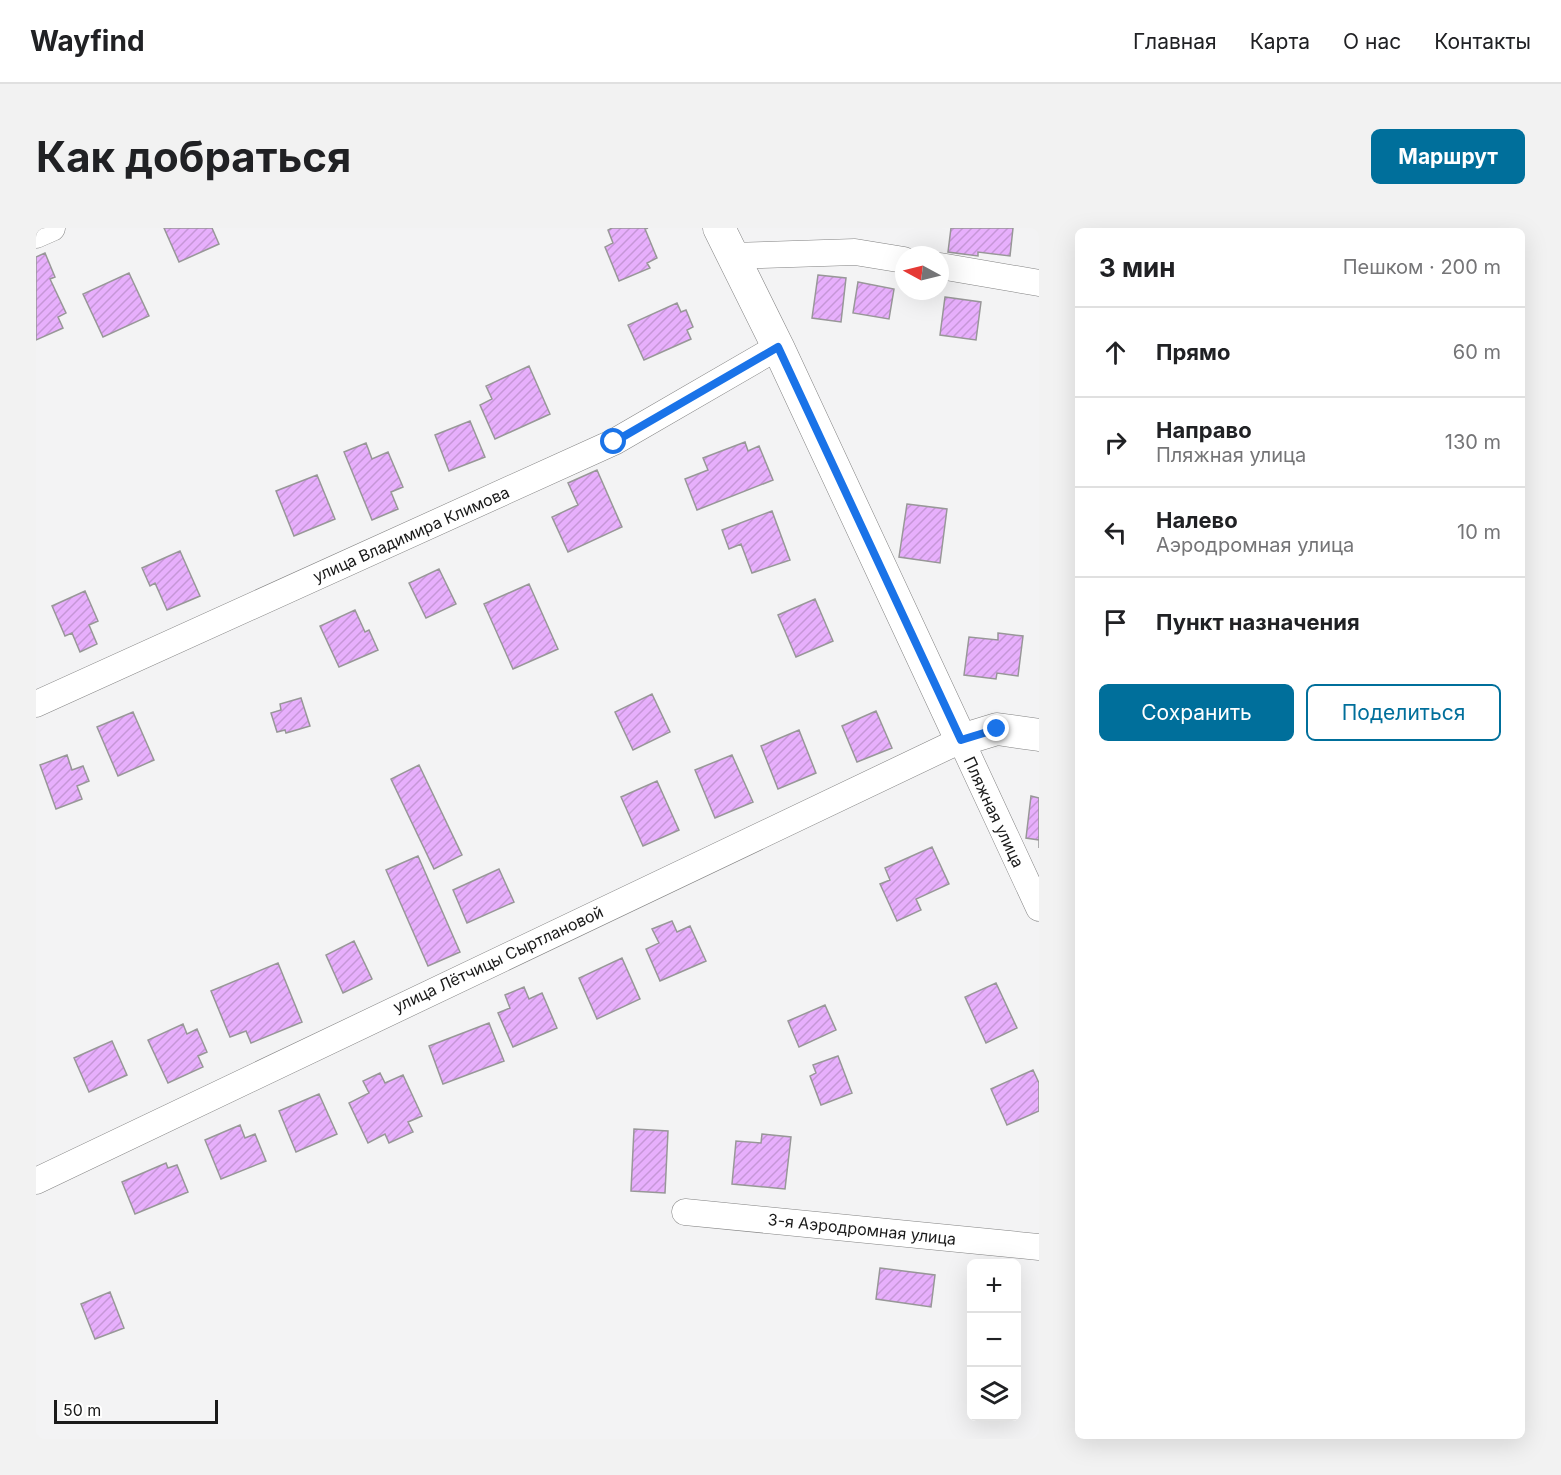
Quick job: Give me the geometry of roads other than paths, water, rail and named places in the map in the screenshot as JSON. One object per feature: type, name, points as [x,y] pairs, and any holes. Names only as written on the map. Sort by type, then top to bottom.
[{"type":"street","points":[[36,235],[52,228]]},
{"type":"street","name":"Пляжная улица","points":[[719,228],[778,347],[1039,908]]},
{"type":"street","points":[[732,256],[855,252],[895,259]]},
{"type":"street","points":[[949,268],[1039,283]]},
{"type":"street","name":"улица Владимира Климова","points":[[36,704],[614,442],[778,347]]},
{"type":"street","points":[[961,740],[997,729],[1039,735]]},
{"type":"street","name":"улица Лётчицы Сыртлановой","points":[[36,1181],[961,740]]},
{"type":"street","name":"3-я Аэродромная улица","points":[[685,1212],[1039,1247]]}]
